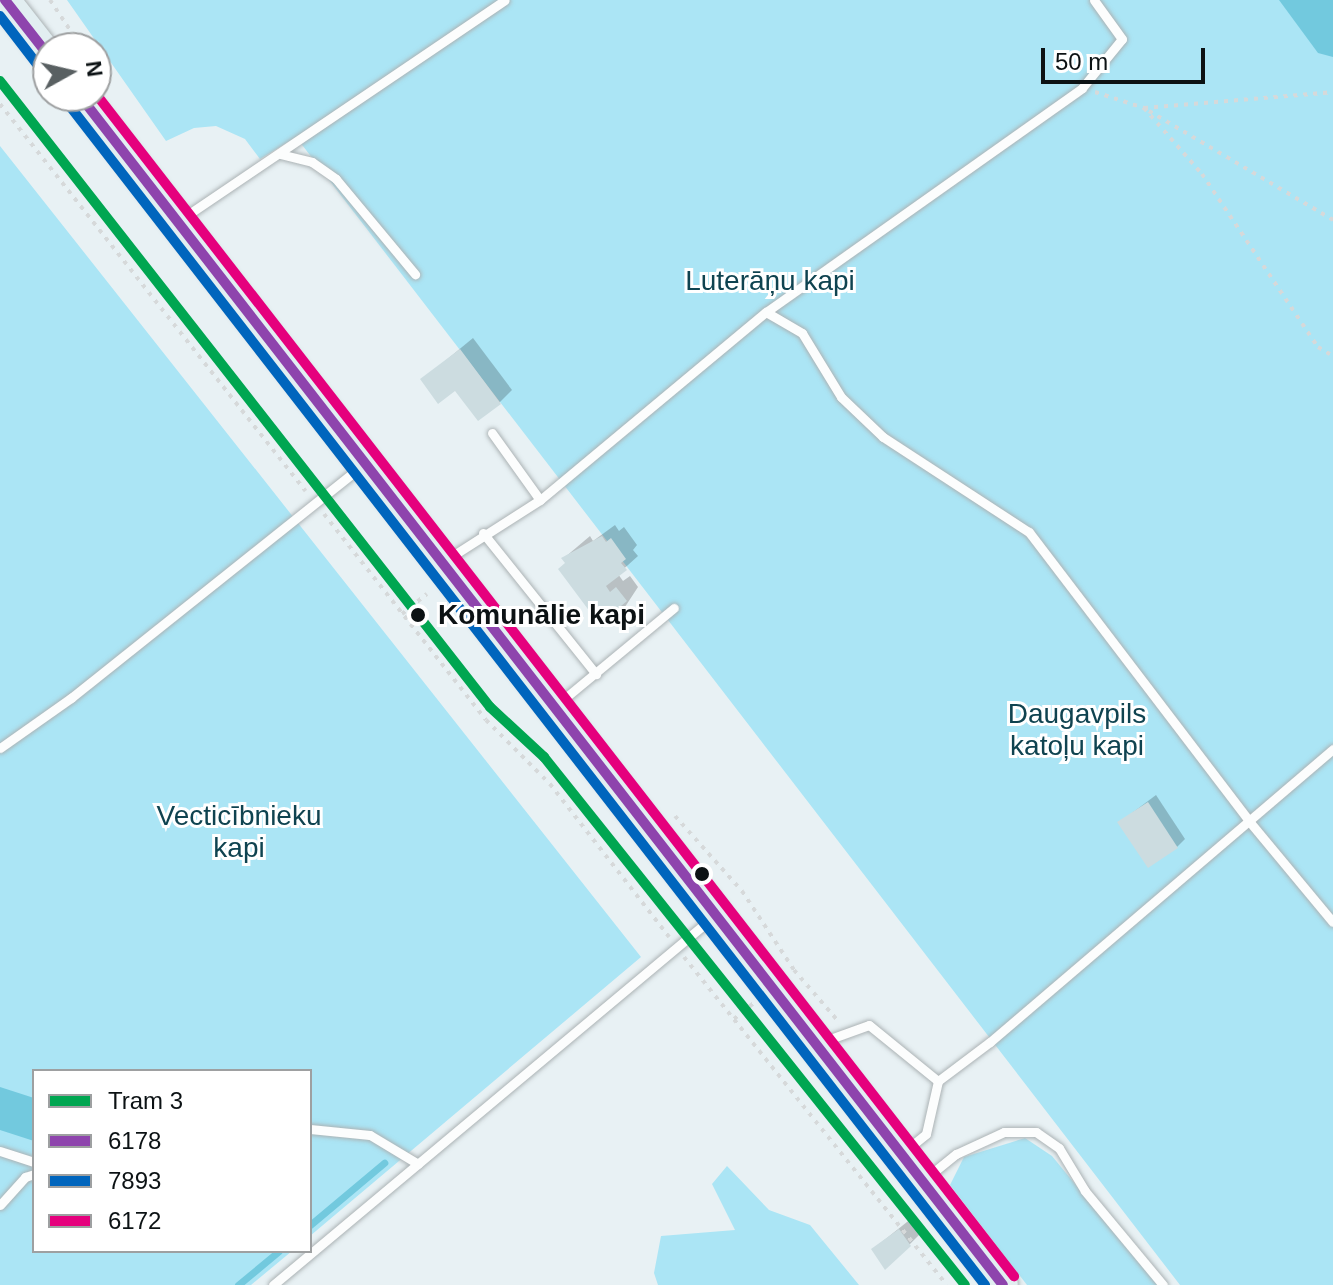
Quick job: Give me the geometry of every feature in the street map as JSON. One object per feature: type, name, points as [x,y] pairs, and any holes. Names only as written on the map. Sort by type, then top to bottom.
[{"type":"main road","points":[[5,0],[32,35]]},
{"type":"main road","points":[[92,112],[1003,1285]]},
{"type":"lane","points":[[178,222],[505,0]]},
{"type":"lane","points":[[442,563],[483,533],[540,500],[766,312],[1082,88],[1122,39],[1094,0]]},
{"type":"lane","points":[[280,154],[312,162],[336,179],[415,274]]},
{"type":"lane","points":[[766,312],[802,333],[841,397],[883,437],[1029,532],[1249,821],[1333,922]]},
{"type":"lane","points":[[492,433],[540,500]]},
{"type":"lane","points":[[0,748],[71,698],[365,464]]},
{"type":"lane","points":[[483,533],[596,674]]},
{"type":"lane","points":[[553,708],[674,608]]},
{"type":"lane","points":[[901,1155],[926,1134],[938,1081],[990,1042],[1333,749]]},
{"type":"lane","points":[[312,1252],[715,914]]},
{"type":"lane","points":[[816,1044],[869,1025],[938,1081]]},
{"type":"lane","points":[[312,1129],[370,1135],[418,1164]]},
{"type":"lane","points":[[922,1181],[956,1154],[1004,1132],[1036,1132],[1059,1148],[1085,1191],[1163,1285]]},
{"type":"lane","points":[[0,1151],[32,1161]]},
{"type":"lane","points":[[0,1205],[25,1177],[32,1175]]},
{"type":"lane","points":[[273,1285],[311,1253]]},
{"type":"path","points":[[50,0],[71,32]]},
{"type":"path","points":[[1082,88],[1144,108],[1333,220]]},
{"type":"path","points":[[1144,108],[1333,92]]},
{"type":"path","points":[[0,104],[486,720],[550,784],[676,947],[947,1285]]},
{"type":"path","points":[[1144,108],[1202,174],[1318,347],[1333,356]]},
{"type":"path","points":[[402,614],[427,594]]},
{"type":"path","points":[[665,804],[742,891],[794,970],[848,1033]]},
{"type":"path","points":[[734,1019],[762,996]]},
{"type":"green space","points":[[67,0],[1333,0],[1333,1285],[1180,1285],[296,137],[260,159],[245,139],[216,126],[194,128],[166,141],[112,64],[112,32],[89,32]]},
{"type":"green space","name":"Vecticībnieku kapi","points":[[0,146],[641,957],[312,1234],[312,1069],[32,1069],[32,1253],[290,1253],[251,1285],[0,1285]]},
{"type":"green space","points":[[1025,1138],[1052,1156],[1158,1285],[1027,1285],[950,1185],[964,1157]]},
{"type":"green space","points":[[727,1166],[769,1210],[810,1225],[859,1285],[658,1285],[654,1273],[661,1236],[735,1230],[712,1184]]},
{"type":"shaded area","points":[[1279,0],[1333,0],[1333,57],[1318,53]]},
{"type":"shaded area","points":[[0,1087],[32,1097],[32,1140],[0,1130]]},
{"type":"building","points":[[460,349],[501,404],[478,421],[455,391],[438,404],[420,379]]},
{"type":"building","points":[[602,536],[606,542],[611,538],[626,559],[621,563],[627,570],[606,586],[610,592],[616,587],[627,601],[621,606],[624,611],[602,628],[558,569],[565,563],[561,558]]},
{"type":"building","points":[[1148,802],[1178,848],[1148,868],[1117,822]]},
{"type":"building","points":[[899,1229],[911,1246],[885,1270],[871,1249]]},
{"type":"waterway","points":[[312,1223],[384,1163]]},
{"type":"waterway","points":[[238,1285],[277,1253]]},
{"type":"tram line","name":"3","points":[[0,81],[490,707],[544,757],[965,1285]]},
{"type":"transit line","name":"6178","points":[[5,0],[32,35]]},
{"type":"transit line","name":"7893","points":[[0,16],[32,58]]},
{"type":"transit line","name":"7893","points":[[74,112],[985,1285]]},
{"type":"transit line","name":"6178","points":[[92,112],[1003,1285]]},
{"type":"transit line","name":"6172","points":[[110,112],[1014,1276]]},
{"type":"place","name":"Komunālie kapi","points":[[418,615]]},
{"type":"park label","name":"Luterāņu kapi","points":[[770,281]]},
{"type":"park label","name":"Daugavpils katoļu kapi","points":[[1077,730]]}]
